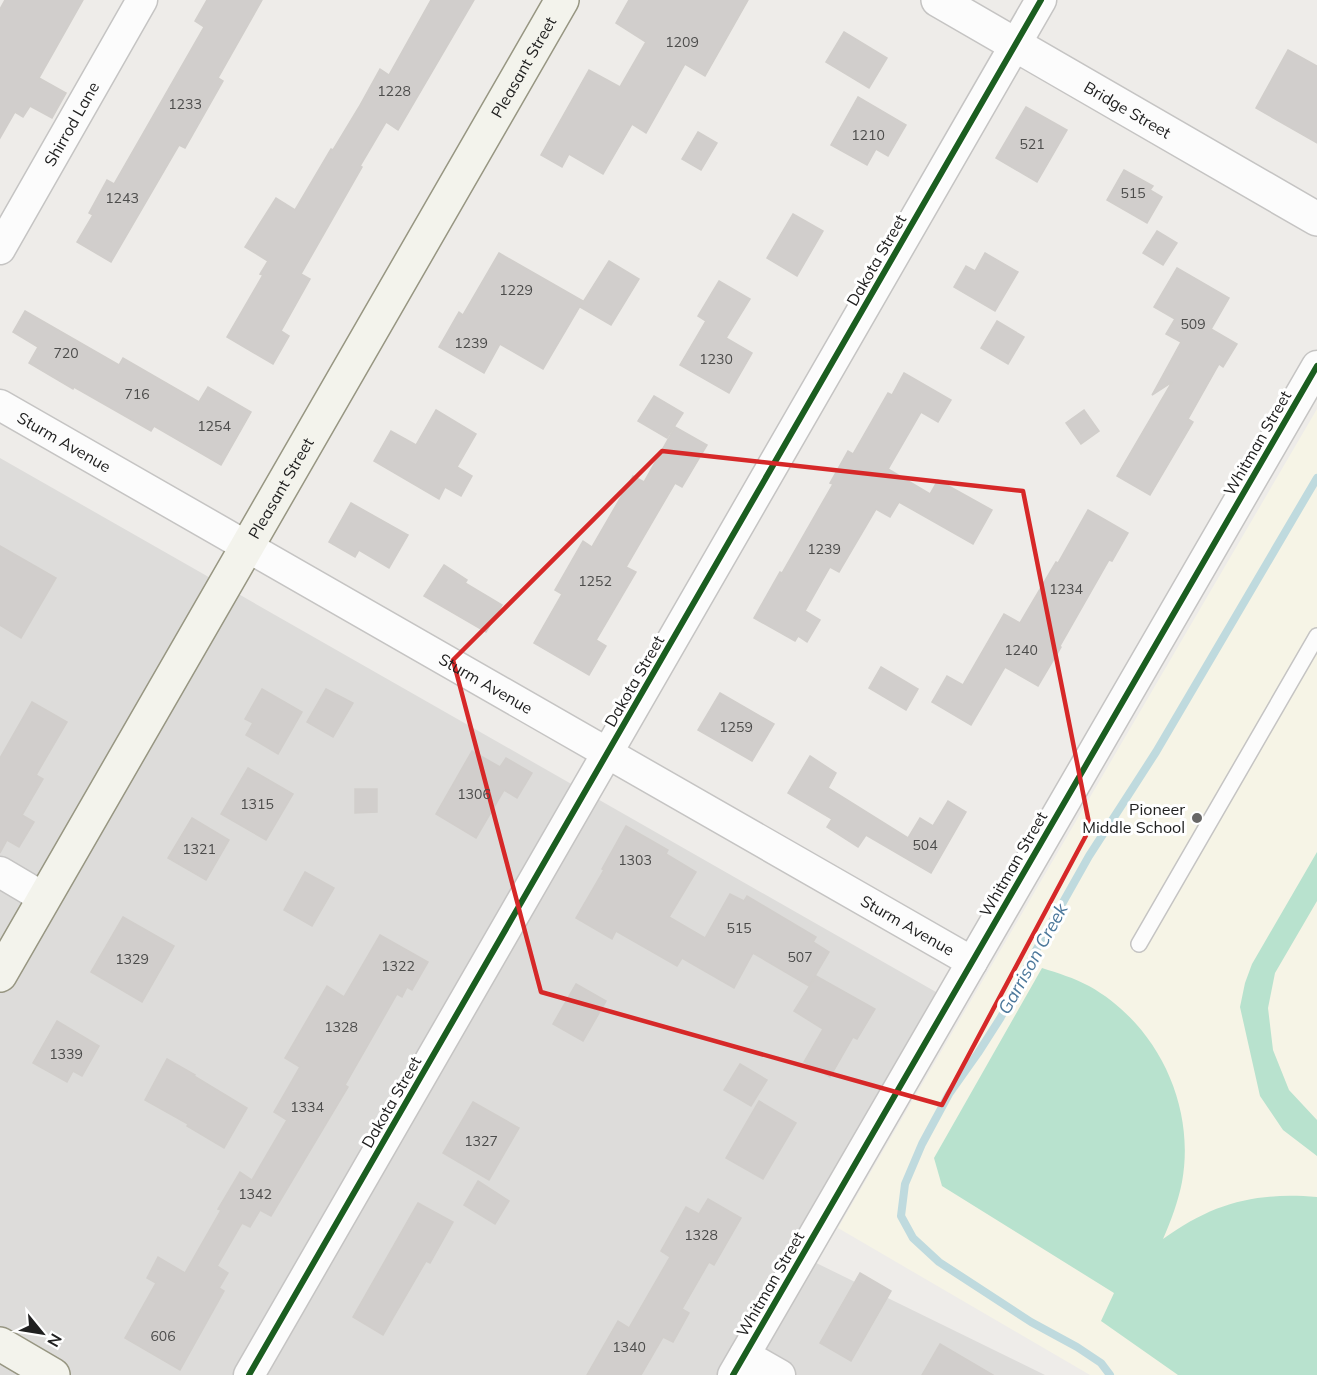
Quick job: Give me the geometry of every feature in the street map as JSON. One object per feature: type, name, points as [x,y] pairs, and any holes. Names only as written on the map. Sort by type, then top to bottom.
[{"type":"main road","name":"Pleasant Street","points":[[0,975],[562,0]]},
{"type":"main road","points":[[0,1344],[53,1375]]},
{"type":"street","name":"Shirrod Lane","points":[[0,249],[142,0]]},
{"type":"street","name":"Bridge Street","points":[[938,0],[1317,219]]},
{"type":"street","name":"Dakota Street","points":[[249,1375],[1041,0]]},
{"type":"street","name":"Whitman Street","points":[[739,1365],[1317,366]]},
{"type":"street","name":"Sturm Avenue","points":[[0,405],[972,963]]},
{"type":"street","points":[[0,872],[44,898]]},
{"type":"street","points":[[739,1365],[780,1375]]},
{"type":"lane","points":[[1140,944],[1317,636]]},
{"type":"highlighted area","points":[[662,451],[1023,491],[1090,828],[942,1105],[541,992],[453,660]]},
{"type":"shaded area","name":"Pioneer Middle School","points":[[1317,409],[1317,1375],[1090,1375],[838,1228]]},
{"type":"shaded area","points":[[0,458],[950,1000],[802,1256],[1045,1375],[0,1375]]},
{"type":"green space","points":[[1317,852],[1317,901],[1275,973],[1268,1008],[1273,1050],[1289,1090],[1317,1120],[1317,1156],[1283,1130],[1260,1096],[1240,1007],[1252,964]]},
{"type":"green space","points":[[1042,968],[1083,983],[1113,1002],[1152,1044],[1166,1069],[1177,1096],[1183,1124],[1185,1153],[1182,1182],[1163,1239],[1199,1217],[1236,1203],[1274,1196],[1317,1197],[1317,1375],[1178,1375],[1101,1321],[1114,1293],[942,1186],[934,1158]]},
{"type":"building","points":[[5,0],[83,0],[39,78],[66,93],[52,118],[30,106],[23,117],[15,112],[0,138],[0,9]]},
{"type":"building","points":[[207,0],[262,0],[218,78],[223,81],[185,148],[179,145],[111,262],[77,242],[93,215],[89,213],[107,180],[114,184],[204,27],[195,21]]},
{"type":"building","points":[[431,0],[474,0],[398,130],[386,122],[360,166],[362,167],[301,274],[310,279],[281,331],[289,336],[273,364],[227,337],[263,275],[260,274],[268,261],[245,247],[276,198],[295,210],[380,69],[389,75]]},
{"type":"building","points":[[629,0],[748,0],[705,76],[685,64],[646,133],[632,124],[603,174],[569,154],[562,167],[541,155],[589,70],[620,87],[646,42],[616,23]]},
{"type":"building","points":[[844,32],[887,58],[869,88],[826,62]]},
{"type":"building","points":[[1288,50],[1317,66],[1317,143],[1256,108]]},
{"type":"building","points":[[858,97],[906,125],[888,156],[876,149],[867,165],[831,145]]},
{"type":"building","points":[[1026,107],[1067,130],[1037,182],[996,158]]},
{"type":"building","points":[[698,132],[717,143],[701,170],[682,159]]},
{"type":"building","points":[[1124,170],[1153,186],[1150,190],[1162,197],[1147,223],[1107,200]]},
{"type":"building","points":[[793,214],[823,231],[797,276],[767,258]]},
{"type":"building","points":[[1157,231],[1177,243],[1163,265],[1143,253]]},
{"type":"building","points":[[499,253],[583,301],[543,369],[500,344],[484,373],[439,347],[459,312],[463,315]]},
{"type":"building","points":[[985,253],[1018,272],[995,311],[954,287],[966,266],[975,271]]},
{"type":"building","points":[[609,261],[639,279],[611,325],[580,307]]},
{"type":"building","points":[[1177,268],[1229,298],[1211,329],[1237,344],[1223,367],[1219,364],[1188,419],[1193,422],[1150,495],[1117,476],[1172,382],[1152,395],[1181,342],[1166,334],[1175,319],[1154,307]]},
{"type":"building","points":[[719,281],[750,299],[726,338],[752,353],[729,393],[680,365],[706,321],[698,316]]},
{"type":"building","points":[[25,311],[119,365],[123,358],[199,402],[208,387],[251,412],[221,465],[154,426],[151,431],[29,363],[38,347],[13,332]]},
{"type":"building","points":[[997,321],[1024,337],[1008,364],[981,348]]},
{"type":"building","points":[[904,373],[951,400],[938,422],[921,412],[888,469],[930,494],[938,480],[992,510],[973,544],[899,502],[890,517],[876,509],[839,572],[830,567],[805,611],[820,620],[807,642],[798,636],[795,641],[754,618],[833,484],[830,483],[848,451],[853,454],[888,393],[892,395]]},
{"type":"building","points":[[654,396],[683,413],[667,438],[638,421]]},
{"type":"building","points":[[436,410],[476,434],[457,467],[472,476],[461,496],[445,487],[439,499],[374,461],[391,431],[416,445]]},
{"type":"building","points":[[1084,410],[1099,431],[1081,444],[1066,423]]},
{"type":"building","points":[[675,427],[707,445],[682,487],[675,483],[626,567],[636,572],[596,640],[606,646],[589,675],[534,643],[562,594],[555,590],[583,541],[592,547],[633,476],[644,482]]},
{"type":"building","points":[[351,503],[408,535],[389,568],[359,550],[355,557],[329,542]]},
{"type":"building","points":[[1088,510],[1128,533],[1112,561],[1109,560],[1038,686],[1005,667],[971,725],[932,702],[947,676],[963,685],[1004,614],[1020,623]]},
{"type":"building","points":[[0,546],[56,578],[21,638],[0,625]]},
{"type":"building","points":[[444,565],[467,580],[465,583],[502,605],[486,632],[424,596]]},
{"type":"building","points":[[881,667],[918,689],[906,710],[869,688]]},
{"type":"building","points":[[262,689],[302,712],[278,754],[246,735],[253,723],[245,719]]},
{"type":"building","points":[[326,689],[353,703],[333,737],[307,722]]},
{"type":"building","points":[[720,693],[774,724],[752,761],[698,730]]},
{"type":"building","points":[[32,702],[67,722],[36,775],[43,779],[22,815],[34,822],[19,847],[7,840],[0,853],[0,758]]},
{"type":"building","points":[[472,751],[500,767],[506,758],[532,773],[517,798],[504,790],[476,838],[436,814]]},
{"type":"building","points":[[810,756],[836,773],[828,788],[908,838],[920,818],[933,826],[948,801],[966,812],[931,873],[866,835],[858,847],[827,827],[832,819],[788,793]]},
{"type":"building","points":[[248,768],[293,794],[266,840],[221,814]]},
{"type":"building","points":[[355,789],[377,789],[377,812],[355,813]]},
{"type":"building","points":[[192,818],[229,840],[206,880],[168,858]]},
{"type":"building","points":[[626,826],[668,850],[666,854],[696,872],[669,917],[705,938],[730,894],[744,901],[747,896],[816,937],[813,942],[829,952],[809,986],[753,953],[734,988],[682,958],[677,966],[616,931],[612,939],[576,918]]},
{"type":"building","points":[[305,872],[334,888],[312,926],[284,910]]},
{"type":"building","points":[[123,917],[174,946],[142,1002],[91,972]]},
{"type":"building","points":[[380,935],[428,962],[412,990],[407,987],[402,997],[397,994],[345,1085],[348,1087],[271,1216],[260,1210],[250,1227],[242,1223],[217,1266],[228,1273],[219,1288],[224,1291],[180,1370],[125,1338],[156,1283],[147,1278],[158,1257],[185,1273],[240,1172],[252,1180],[287,1120],[274,1112],[300,1067],[285,1058],[327,986],[344,997]]},
{"type":"building","points":[[816,976],[875,1009],[857,1039],[853,1037],[830,1077],[804,1062],[823,1029],[794,1011]]},
{"type":"building","points":[[576,984],[606,1001],[583,1041],[553,1024]]},
{"type":"building","points":[[57,1021],[99,1046],[82,1076],[73,1071],[67,1082],[33,1063]]},
{"type":"building","points":[[167,1059],[247,1108],[224,1148],[187,1126],[188,1124],[145,1100]]},
{"type":"building","points":[[740,1064],[767,1080],[751,1106],[724,1090]]},
{"type":"building","points":[[759,1101],[796,1123],[763,1179],[726,1158]]},
{"type":"building","points":[[473,1102],[519,1128],[489,1180],[443,1153]]},
{"type":"building","points":[[478,1181],[509,1201],[495,1224],[464,1205]]},
{"type":"building","points":[[708,1199],[741,1218],[714,1265],[709,1262],[682,1309],[689,1313],[673,1342],[663,1337],[641,1375],[587,1375],[618,1321],[629,1328],[670,1257],[661,1251],[686,1207],[699,1214]]},
{"type":"building","points":[[418,1203],[453,1222],[430,1263],[426,1261],[383,1335],[353,1317]]},
{"type":"building","points":[[860,1273],[891,1291],[851,1361],[820,1343]]},
{"type":"building","points":[[940,1344],[993,1375],[922,1375]]},
{"type":"waterway","name":"Garrison Creek","points":[[1110,1375],[1101,1363],[1077,1347],[1031,1322],[939,1262],[913,1238],[901,1216],[905,1184],[922,1144],[949,1094],[1001,1017],[1089,856],[1156,752],[1317,478]]},
{"type":"cycle path","points":[[249,1375],[1041,0]]},
{"type":"cycle path","points":[[733,1375],[1317,366]]},
{"type":"place","name":"Pioneer Middle School","points":[[1197,818]]}]
